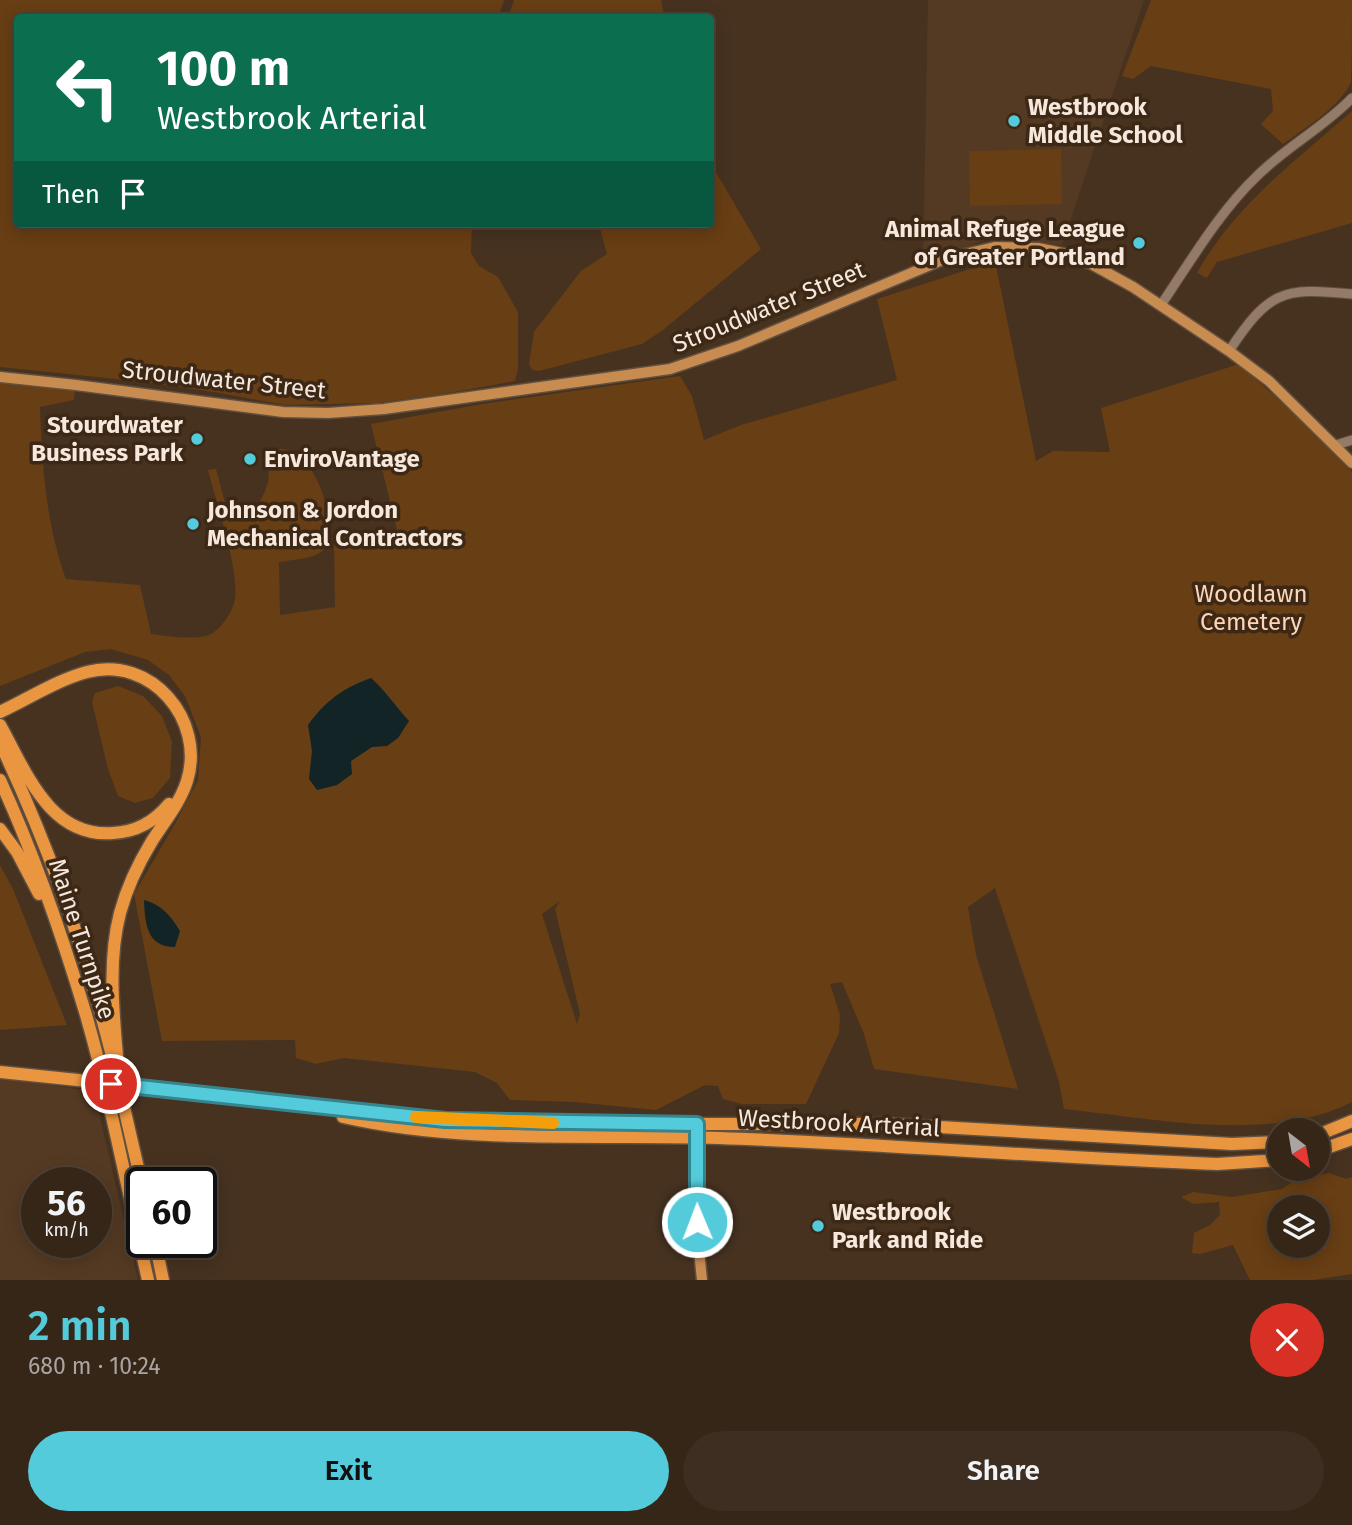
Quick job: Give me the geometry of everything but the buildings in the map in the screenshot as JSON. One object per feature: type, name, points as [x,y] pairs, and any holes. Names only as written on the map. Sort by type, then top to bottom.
[{"type":"highway","points":[[0,718],[88,672],[111,670],[135,674],[157,685],[169,696],[183,716],[190,740],[191,764],[185,787],[135,871],[119,916],[113,964],[117,1056],[115,1068]]},
{"type":"highway","points":[[0,712],[81,679],[105,675],[137,681],[163,698],[181,726],[186,757],[179,789],[165,809],[146,824],[123,832],[99,833],[68,823],[44,802],[0,725]]},
{"type":"highway","name":"Maine Turnpike","points":[[0,743],[45,846],[71,919],[115,1068],[138,1167]]},
{"type":"highway","name":"Maine Turnpike","points":[[0,780],[44,886],[96,1052],[148,1280]]},
{"type":"highway","points":[[0,829],[17,852],[36,887],[77,989]]},
{"type":"highway","name":"Westbrook Arterial","points":[[0,1072],[445,1120],[887,1124],[1231,1144],[1267,1142]]},
{"type":"highway","name":"Westbrook Arterial","points":[[316,1107],[351,1119],[471,1135],[517,1138],[697,1138],[1193,1163],[1242,1164],[1267,1161]]},
{"type":"highway","points":[[1330,1130],[1352,1121]]},
{"type":"highway","points":[[1330,1147],[1352,1139]]},
{"type":"highway","points":[[158,1258],[163,1280]]},
{"type":"main road","name":"Stroudwater Street","points":[[0,377],[270,411],[318,414],[384,409],[670,369],[738,346],[947,258],[995,247],[1038,248],[1067,254],[1093,265],[1161,305],[1229,351],[1269,381],[1352,463]]},
{"type":"main road","points":[[697,1124],[698,1241],[702,1280]]},
{"type":"street","points":[[1161,305],[1206,240],[1255,177],[1329,120],[1352,98]]},
{"type":"street","points":[[1229,351],[1247,324],[1273,299],[1309,290],[1352,294]]},
{"type":"street","points":[[1336,446],[1352,440]]},
{"type":"shaded area","name":"Westbrook Middle School","points":[[928,0],[1144,0],[1062,245],[992,237],[923,263]]},
{"type":"shaded area","points":[[371,678],[409,721],[398,738],[387,746],[372,747],[351,761],[352,774],[337,785],[317,790],[309,779],[312,751],[308,725],[335,696]]},
{"type":"shaded area","points":[[144,900],[161,908],[180,931],[175,947],[158,943],[149,932]]},
{"type":"shaded area","points":[[0,1077],[94,1092],[112,1167],[21,1167],[21,1258],[112,1258],[112,1169],[126,1229],[126,1258],[133,1258],[138,1280],[0,1280]]},
{"type":"green space","points":[[0,0],[504,0],[499,14],[14,14],[14,228],[472,228],[471,253],[479,266],[498,277],[518,312],[518,369],[515,381],[377,403],[285,405],[145,382],[0,367]]},
{"type":"green space","points":[[514,0],[661,0],[663,14],[509,14]]},
{"type":"green space","points":[[1151,0],[1352,0],[1351,82],[1331,108],[1283,144],[1261,124],[1273,111],[1271,89],[1151,66],[1133,79],[1122,76]]},
{"type":"green space","points":[[1352,111],[1352,223],[1217,262],[1207,278],[1197,273],[1212,249],[1247,205]]},
{"type":"green space","points":[[1061,149],[1062,204],[970,206],[969,151]]},
{"type":"green space","points":[[714,169],[761,249],[663,330],[642,344],[539,371],[532,370],[529,364],[534,332],[581,271],[607,254],[600,228],[714,228]]},
{"type":"green space","name":"Woodlawn Cemetery","points":[[995,261],[1036,461],[1053,451],[1110,452],[1101,408],[1239,364],[1303,422],[1352,472],[1352,1102],[1320,1115],[1305,1118],[1267,1118],[1267,1123],[1248,1125],[1172,1122],[1064,1109],[1059,1082],[995,888],[968,907],[976,955],[1018,1089],[874,1069],[864,1034],[842,982],[830,984],[840,1015],[839,1033],[806,1104],[742,1104],[723,1099],[718,1086],[705,1085],[656,1110],[574,1102],[510,1100],[497,1083],[475,1072],[344,1058],[316,1064],[296,1058],[295,1040],[162,1041],[134,894],[198,780],[201,737],[185,696],[169,675],[148,660],[111,649],[85,652],[0,686],[0,383],[75,389],[74,400],[40,407],[50,516],[66,579],[140,585],[151,634],[198,637],[211,634],[219,628],[235,599],[234,570],[208,470],[216,469],[228,514],[235,517],[248,515],[263,496],[268,482],[272,450],[288,450],[301,458],[313,472],[327,509],[327,542],[317,554],[279,562],[280,615],[335,607],[334,543],[398,534],[371,424],[482,404],[680,376],[692,396],[704,440],[741,425],[897,380],[877,299]],"holes":[[[560,901],[555,909],[580,1014],[577,1024],[542,914]]]},
{"type":"green space","points":[[118,686],[143,696],[162,716],[172,742],[170,778],[153,798],[135,803],[118,796],[108,769],[92,702],[95,693]]},
{"type":"green space","points":[[0,865],[13,889],[67,1025],[0,1030]]},
{"type":"green space","points":[[1330,1173],[1346,1179],[1352,1177],[1352,1274],[1313,1280],[1250,1280],[1233,1245],[1200,1254],[1192,1253],[1194,1233],[1210,1225],[1220,1215],[1219,1202],[1193,1204],[1181,1197],[1193,1192],[1232,1197],[1282,1189],[1294,1181],[1330,1181]]},
{"type":"slow traffic","points":[[416,1117],[553,1123]]},
{"type":"place","name":"Westbrook Middle School","points":[[1014,121]]},
{"type":"place","name":"Animal Refuge League of Greater Portland","points":[[1139,243]]},
{"type":"place","name":"Stourdwater Business Park","points":[[197,439]]},
{"type":"place","name":"EnviroVantage","points":[[250,459]]},
{"type":"place","name":"Johnson & Jordon Mechanical Contractors","points":[[193,524]]},
{"type":"place","name":"Westbrook Park and Ride","points":[[818,1226]]},
{"type":"route","points":[[111,1084],[445,1120],[697,1124],[697,1222]]}]
